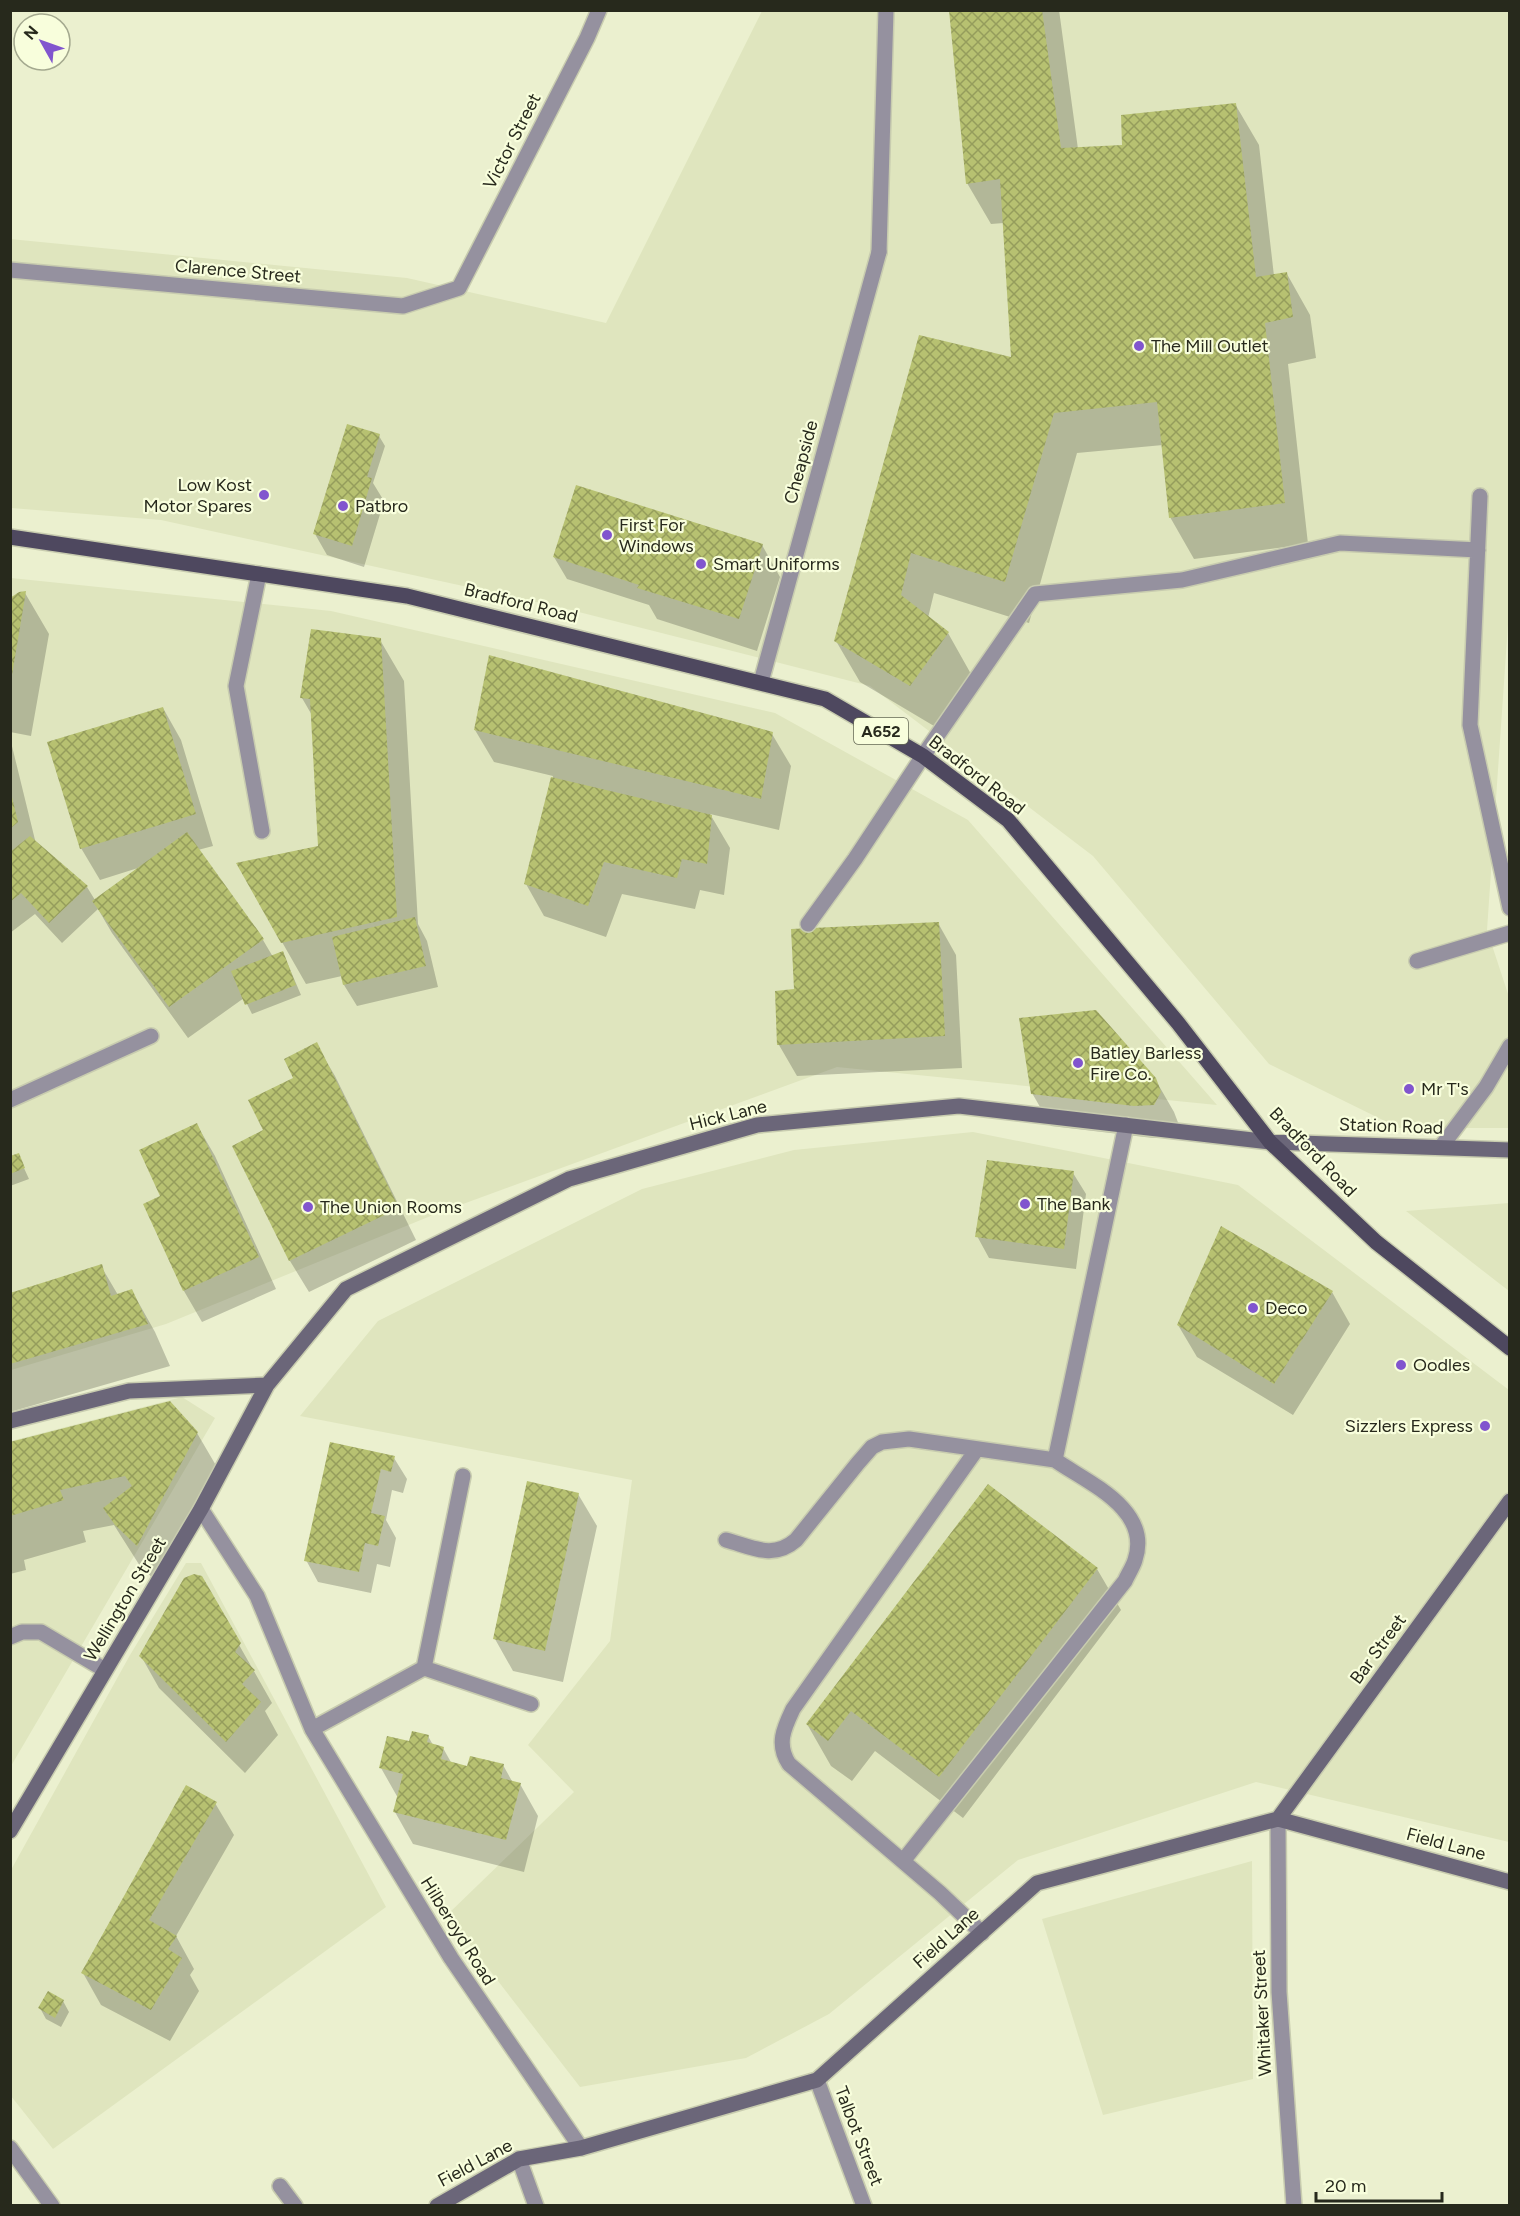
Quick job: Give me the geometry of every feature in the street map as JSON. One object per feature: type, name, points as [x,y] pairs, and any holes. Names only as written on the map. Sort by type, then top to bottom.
[{"type":"main road","name":"Bradford Road","points":[[10,537],[407,596],[825,699],[923,756],[1008,820],[1178,1023],[1270,1142],[1376,1242],[1509,1348]]},
{"type":"street","name":"Victor Street","points":[[459,288],[599,10]]},
{"type":"street","name":"Cheapside","points":[[761,682],[879,252],[886,10]]},
{"type":"street","name":"Clarence Street","points":[[10,270],[403,306],[459,288]]},
{"type":"street","points":[[1480,496],[1470,724],[1509,908]]},
{"type":"street","points":[[808,924],[855,859],[1035,594],[1182,579],[1340,543],[1478,550]]},
{"type":"street","points":[[259,574],[237,686],[262,831]]},
{"type":"street","points":[[1417,961],[1509,933]]},
{"type":"street","points":[[10,1100],[151,1036]]},
{"type":"street","points":[[1441,1147],[1485,1087],[1509,1046]]},
{"type":"street","name":"Hick Lane","points":[[267,1385],[346,1289],[569,1179],[757,1125],[959,1106],[1270,1142]]},
{"type":"street","points":[[1055,1460],[1126,1125]]},
{"type":"street","name":"Station Road","points":[[1270,1142],[1509,1150]]},
{"type":"street","points":[[10,1420],[129,1391],[267,1385]]},
{"type":"street","name":"Wellington Street","points":[[10,1831],[201,1509],[267,1385]]},
{"type":"street","points":[[726,1540],[776,1552],[786,1549],[796,1540],[872,1447],[882,1442],[909,1439],[1055,1460],[1125,1509],[1134,1521],[1138,1538],[1136,1559],[1125,1581],[903,1861]]},
{"type":"street","points":[[978,1449],[793,1709],[783,1729],[781,1743],[783,1755],[789,1764],[903,1861],[981,1933]]},
{"type":"street","points":[[424,1668],[463,1476]]},
{"type":"street","name":"Bar Street","points":[[1278,1819],[1509,1502]]},
{"type":"street","name":"Hilberoyd Road","points":[[201,1509],[257,1596],[312,1729],[451,1959],[580,2148]]},
{"type":"street","points":[[10,1637],[22,1632],[41,1632],[105,1670]]},
{"type":"street","points":[[312,1729],[424,1668],[531,1704]]},
{"type":"street","name":"Field Lane","points":[[437,2205],[519,2159],[580,2148],[817,2080],[1037,1883],[1278,1819],[1509,1882]]},
{"type":"street","name":"Whitaker Street","points":[[1278,1819],[1278,1992],[1294,2205]]},
{"type":"street","name":"Talbot Street","points":[[817,2080],[864,2205]]},
{"type":"street","points":[[10,2148],[52,2205]]},
{"type":"street","points":[[519,2159],[536,2205]]},
{"type":"street","points":[[280,2186],[295,2205]]},
{"type":"shaded area","points":[[762,11],[1509,11],[1510,595],[1487,930],[1509,997],[1509,1128],[1399,1128],[1269,1064],[1093,856],[870,686],[559,607],[161,520],[11,508],[10,239],[407,278],[606,323]]},
{"type":"shaded area","points":[[11,578],[331,611],[775,713],[968,820],[1217,1105],[837,1067],[433,1215],[166,1324],[11,1370]]},
{"type":"shaded area","points":[[973,1132],[1238,1185],[1509,1390],[1509,1842],[1256,1782],[1018,1860],[829,2014],[746,2058],[580,2087],[447,1915],[574,1792],[528,1745],[610,1641],[632,1480],[300,1416],[378,1321],[642,1189],[794,1150]]},
{"type":"shaded area","points":[[1509,1203],[1509,1291],[1406,1211]]},
{"type":"shaded area","points":[[182,1397],[215,1418],[11,1766],[11,1441]]},
{"type":"shaded area","points":[[186,1563],[201,1563],[386,1907],[53,2149],[11,2096],[11,1870],[130,1655]]},
{"type":"shaded area","points":[[1252,1861],[1253,2079],[1103,2115],[1042,1919]]},
{"type":"building","name":"The Mill Outlet","points":[[949,10],[1042,10],[1061,148],[1122,145],[1121,115],[1236,103],[1256,277],[1287,272],[1293,317],[1265,323],[1285,503],[1169,518],[1157,402],[1054,413],[1005,582],[911,553],[901,595],[949,632],[910,686],[834,641],[919,335],[1011,357],[1000,179],[966,184]]},
{"type":"building","name":"Patbro","points":[[347,424],[380,434],[367,477],[372,478],[352,546],[313,534]]},
{"type":"building","points":[[576,485],[763,544],[739,619],[637,588],[639,585],[553,557]]},
{"type":"building","points":[[26,591],[12,675],[10,675],[10,598],[19,592]]},
{"type":"building","points":[[311,629],[381,638],[397,917],[281,943],[236,863],[318,846],[310,699],[300,698]]},
{"type":"building","points":[[489,655],[773,732],[761,799],[474,730]]},
{"type":"building","points":[[163,707],[196,814],[80,849],[47,742]]},
{"type":"building","points":[[551,777],[712,815],[707,864],[682,859],[677,878],[604,862],[588,906],[524,884]]},
{"type":"building","points":[[10,794],[18,822],[10,829]]},
{"type":"building","points":[[187,832],[264,939],[169,1007],[92,901]]},
{"type":"building","points":[[30,836],[88,886],[49,923],[21,893],[10,902],[10,852]]},
{"type":"building","points":[[415,917],[426,966],[343,985],[332,937]]},
{"type":"building","points":[[939,922],[945,1036],[777,1045],[775,991],[794,989],[791,929]]},
{"type":"building","points":[[283,951],[296,985],[245,1005],[231,971]]},
{"type":"building","points":[[1096,1010],[1156,1078],[1161,1092],[1154,1105],[1134,1106],[1031,1094],[1019,1018]]},
{"type":"building","points":[[317,1042],[399,1208],[289,1261],[232,1146],[263,1130],[248,1100],[293,1078],[284,1059]]},
{"type":"building","points":[[197,1123],[259,1257],[183,1291],[143,1204],[160,1196],[139,1150]]},
{"type":"building","points":[[19,1153],[25,1168],[10,1174],[10,1156]]},
{"type":"building","name":"The Bank","points":[[987,1160],[1074,1171],[1064,1249],[975,1237]]},
{"type":"building","name":"Deco","points":[[1221,1226],[1333,1291],[1274,1384],[1177,1325]]},
{"type":"building","points":[[102,1264],[111,1296],[132,1289],[148,1324],[10,1364],[10,1293]]},
{"type":"building","points":[[170,1401],[198,1432],[137,1546],[115,1525],[103,1508],[132,1486],[125,1476],[60,1490],[64,1500],[10,1516],[10,1442]]},
{"type":"building","points":[[330,1442],[395,1456],[391,1472],[381,1469],[371,1513],[385,1516],[378,1546],[365,1543],[359,1572],[304,1561]]},
{"type":"building","points":[[527,1481],[579,1493],[545,1651],[493,1639]]},
{"type":"building","points":[[988,1484],[1098,1568],[939,1777],[851,1711],[828,1741],[806,1724]]},
{"type":"building","points":[[194,1574],[202,1576],[241,1643],[235,1652],[255,1670],[242,1684],[261,1702],[226,1742],[139,1656],[184,1578]]},
{"type":"building","points":[[412,1731],[429,1735],[427,1742],[444,1747],[441,1759],[467,1766],[470,1756],[504,1764],[501,1778],[521,1783],[506,1840],[393,1812],[403,1774],[379,1768],[387,1736],[409,1741]]},
{"type":"building","points":[[186,1785],[217,1802],[149,1920],[177,1936],[168,1949],[182,1958],[151,2010],[81,1973]]},
{"type":"building","points":[[48,1991],[64,2000],[55,2018],[38,2008]]},
{"type":"place","name":"The Mill Outlet","points":[[1139,346]]},
{"type":"place","name":"Low Kost Motor Spares","points":[[264,495]]},
{"type":"place","name":"Patbro","points":[[343,506]]},
{"type":"place","name":"First For Windows","points":[[607,535]]},
{"type":"place","name":"Smart Uniforms","points":[[701,564]]},
{"type":"place","name":"Batley Barless Fire Co.","points":[[1078,1063]]},
{"type":"place","name":"Mr T's","points":[[1409,1089]]},
{"type":"place","name":"The Bank","points":[[1025,1204]]},
{"type":"place","name":"The Union Rooms","points":[[308,1207]]},
{"type":"place","name":"Deco","points":[[1253,1308]]},
{"type":"place","name":"Oodles","points":[[1401,1365]]},
{"type":"place","name":"Sizzlers Express","points":[[1485,1426]]}]
